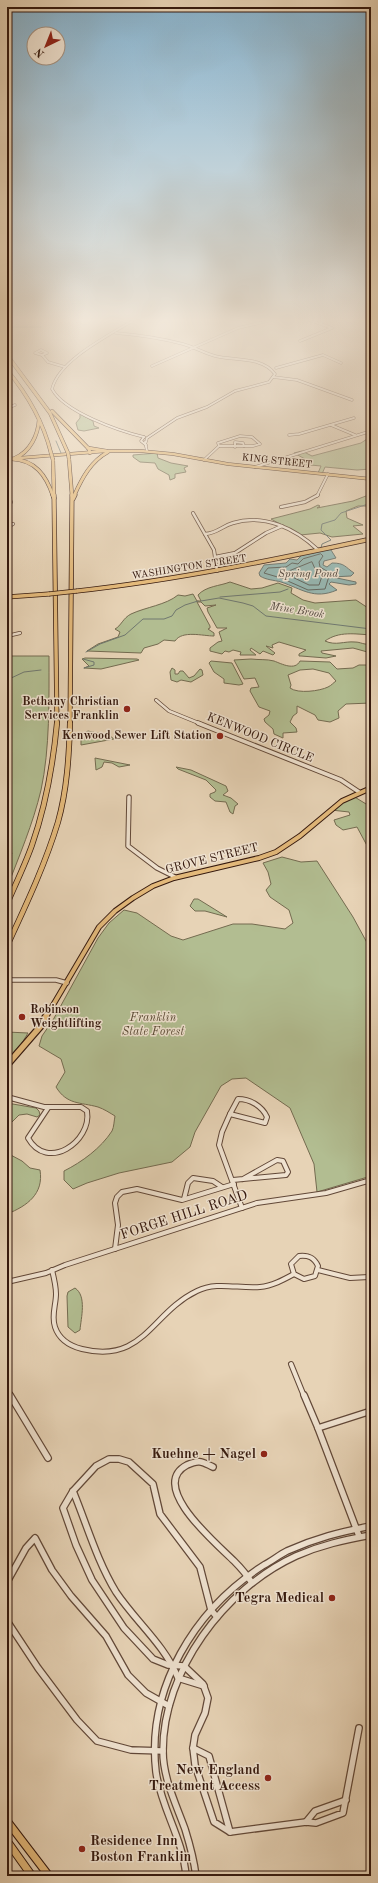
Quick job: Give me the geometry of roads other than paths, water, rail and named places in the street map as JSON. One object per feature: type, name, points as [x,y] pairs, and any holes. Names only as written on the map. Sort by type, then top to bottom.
[{"type":"highway","points":[[7,904],[32,846],[45,803],[50,778],[57,722],[55,503],[53,460],[37,411],[34,406]]},
{"type":"highway","points":[[7,946],[38,880],[58,821],[69,752],[72,476],[68,453],[56,421],[46,406]]},
{"type":"highway","points":[[48,406],[96,455],[96,460]]},
{"type":"highway","points":[[12,459],[20,456],[24,452],[39,426],[37,411]]},
{"type":"highway","points":[[87,447],[108,451]]},
{"type":"highway","points":[[72,502],[81,482],[96,460],[108,451]]},
{"type":"highway","points":[[24,452],[25,458]]},
{"type":"highway","points":[[30,457],[32,463]]},
{"type":"highway","points":[[12,459],[22,459],[32,463],[41,472],[49,484],[55,503]]},
{"type":"main road","name":"KING STREET","points":[[7,459],[108,451],[147,451],[255,467],[371,480]]},
{"type":"main road","name":"WASHINGTON STREET","points":[[7,597],[77,591],[217,571],[272,561],[371,539]]},
{"type":"main road","name":"GROVE STREET","points":[[7,1066],[38,1030],[67,983],[94,934],[110,915],[136,896],[175,877],[272,854],[294,840],[335,804],[359,792],[371,788]]},
{"type":"main road","points":[[7,1820],[49,1876]]},
{"type":"main road","points":[[7,1841],[32,1876]]},
{"type":"street","points":[[68,406],[119,431],[144,437]]},
{"type":"street","points":[[146,443],[141,442],[144,437],[174,417],[204,406]]},
{"type":"street","points":[[147,451],[147,438],[177,418],[209,406]]},
{"type":"street","points":[[289,435],[299,434],[354,418]]},
{"type":"street","points":[[331,424],[355,435]]},
{"type":"street","points":[[255,467],[371,431]]},
{"type":"street","points":[[204,460],[219,446],[217,444],[230,437],[242,436],[256,440],[260,444],[235,447],[219,446]]},
{"type":"street","points":[[235,447],[235,442],[243,443],[244,446]]},
{"type":"street","points":[[281,507],[305,502],[317,496],[328,474]]},
{"type":"street","points":[[7,501],[11,502]]},
{"type":"street","points":[[193,513],[214,550],[217,571]]},
{"type":"street","points":[[205,534],[218,532],[231,524],[244,521],[266,522],[282,526],[308,541],[318,550]]},
{"type":"street","points":[[7,527],[13,524]]},
{"type":"street","points":[[215,557],[233,554],[266,533],[282,526]]},
{"type":"street","points":[[7,636],[20,633]]},
{"type":"street","name":"KENWOOD CIRCLE","points":[[156,700],[167,710],[341,780],[359,792]]},
{"type":"street","points":[[129,797],[130,811],[128,846],[157,868],[175,877]]},
{"type":"street","points":[[7,980],[56,980],[67,983]]},
{"type":"street","points":[[7,1097],[48,1108],[81,1107],[85,1109],[88,1114],[86,1124],[73,1145],[57,1153],[47,1153],[39,1150],[33,1146],[28,1138],[33,1129],[43,1118],[48,1108]]},
{"type":"street","points":[[230,1114],[260,1123],[266,1121],[267,1114],[250,1101],[240,1099],[236,1102],[230,1114],[219,1142],[242,1208]]},
{"type":"street","points":[[115,1249],[118,1222],[115,1202],[119,1194],[130,1190],[146,1190],[177,1199],[184,1199],[243,1179],[282,1176],[288,1172],[283,1161],[277,1160],[243,1179]]},
{"type":"street","points":[[184,1199],[188,1183],[193,1178],[206,1179],[219,1184],[222,1187]]},
{"type":"street","name":"FORGE HILL ROAD","points":[[7,1282],[52,1270],[262,1202],[326,1193],[371,1180]]},
{"type":"street","points":[[299,1256],[311,1257],[317,1263],[318,1270],[315,1276],[308,1279],[300,1278],[294,1274],[291,1264],[299,1256]]},
{"type":"street","points":[[52,1270],[56,1288],[53,1315],[55,1330],[65,1342],[78,1349],[100,1352],[114,1352],[135,1344],[177,1304],[197,1291],[210,1286],[223,1284],[262,1287],[280,1281],[294,1274]]},
{"type":"street","points":[[318,1270],[346,1277],[369,1277]]},
{"type":"street","points":[[291,1364],[318,1428],[358,1536]]},
{"type":"street","points":[[7,1390],[48,1458]]},
{"type":"street","points":[[318,1428],[371,1411]]},
{"type":"street","points":[[218,1617],[211,1610],[200,1567],[160,1514],[153,1484],[129,1462],[119,1459],[109,1459],[96,1466],[73,1490],[63,1508],[80,1558],[109,1610],[144,1651],[156,1660],[165,1664],[184,1666],[204,1686],[208,1698],[207,1706],[194,1735],[193,1748],[195,1765],[214,1822],[230,1832],[306,1822],[316,1823],[343,1813],[359,1728]]},
{"type":"street","points":[[213,1467],[205,1462],[199,1462],[184,1467],[175,1477],[174,1484],[176,1492],[190,1516],[247,1576],[252,1584]]},
{"type":"street","points":[[73,1490],[102,1565],[117,1592],[162,1646],[174,1665],[178,1678]]},
{"type":"street","points":[[186,1876],[182,1849],[161,1793],[156,1772],[156,1725],[163,1692],[174,1665],[191,1636],[211,1610],[247,1576],[290,1549],[324,1536],[371,1526]]},
{"type":"street","points":[[196,1876],[193,1852],[166,1775],[163,1751],[164,1729],[169,1706],[178,1678],[184,1666],[197,1643],[218,1617],[235,1598],[252,1584],[288,1560],[312,1549],[358,1536],[371,1535]]},
{"type":"street","points":[[7,1582],[26,1548],[35,1538],[55,1574],[78,1605],[106,1636],[114,1649],[117,1659],[132,1679],[142,1691],[160,1703],[169,1706]]},
{"type":"street","points":[[7,1622],[38,1668],[90,1735],[97,1741],[131,1750],[163,1751]]},
{"type":"street","points":[[178,1678],[204,1686]]},
{"type":"street","points":[[193,1748],[208,1756],[230,1832]]},
{"type":"street","points":[[306,1822],[315,1811],[346,1800]]},
{"type":"water","name":"Spring Pond","points":[[329,549],[336,558],[324,561],[323,565],[327,567],[332,563],[340,564],[354,573],[351,576],[332,577],[356,582],[356,584],[349,585],[331,582],[329,584],[337,590],[329,593],[315,594],[260,576],[259,573],[264,565],[286,563],[290,559],[297,560],[302,555]]},
{"type":"waterway","points":[[56,441],[61,453]]},
{"type":"waterway","points":[[321,548],[322,544],[331,540],[321,530],[322,524],[335,520],[341,513],[371,503]]},
{"type":"waterway","points":[[220,597],[280,592],[288,589]]},
{"type":"waterway","name":"Mine Brook","points":[[201,601],[219,598],[253,606],[266,616],[371,629]]},
{"type":"waterway","name":"Mine Brook","points":[[86,652],[100,644],[125,635],[143,619],[164,619],[172,616],[176,610],[185,605],[198,601]]},
{"type":"waterway","name":"Mine Brook","points":[[83,659],[94,662],[94,665],[84,668]]},
{"type":"waterway","name":"Mine Brook","points":[[7,680],[24,672],[41,670]]},
{"type":"place","name":"Bethany Christian Services Franklin","points":[[127,709]]},
{"type":"place","name":"Kenwood Sewer Lift Station","points":[[220,736]]},
{"type":"place","name":"Robinson Weightlifting","points":[[22,1017]]},
{"type":"place","name":"Kuehne + Nagel","points":[[264,1454]]},
{"type":"place","name":"Tegra Medical","points":[[332,1598]]},
{"type":"place","name":"New England Treatment Access","points":[[268,1778]]},
{"type":"place","name":"Residence Inn Boston Franklin","points":[[82,1849]]},
{"type":"park label","name":"Franklin State Forest","points":[[153,1025]]}]
